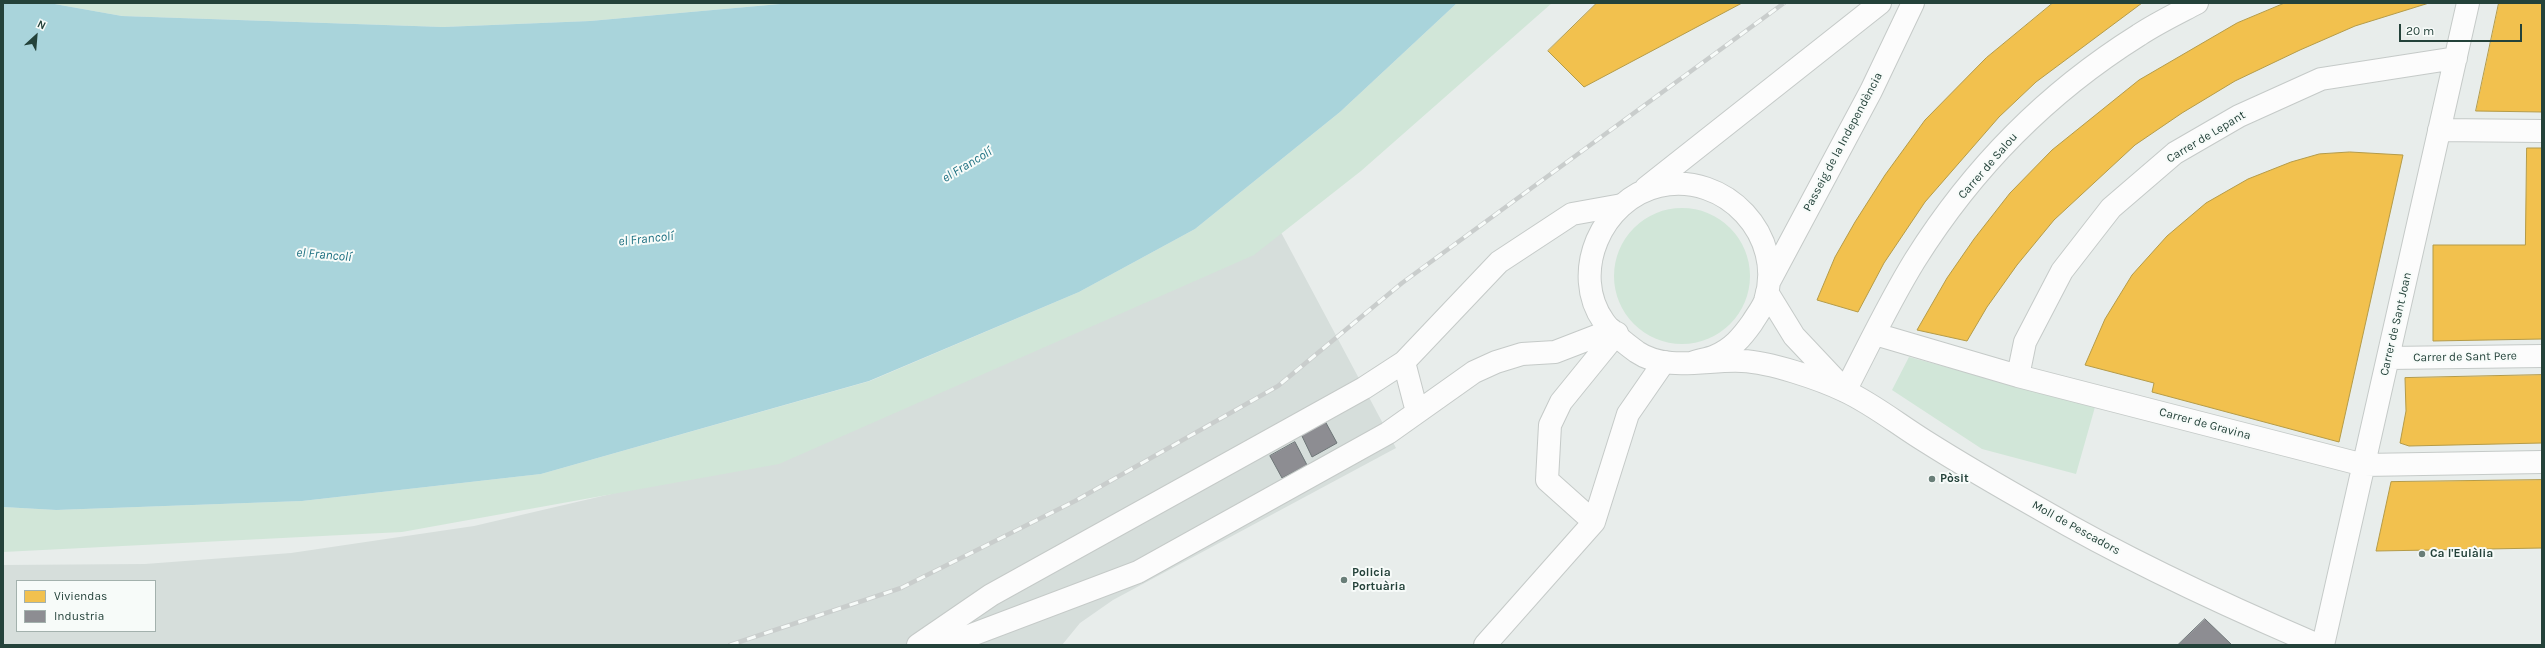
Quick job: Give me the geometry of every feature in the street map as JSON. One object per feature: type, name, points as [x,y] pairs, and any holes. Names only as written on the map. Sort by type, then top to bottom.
[{"type":"street","points":[[1691,363],[1664,362],[1638,353],[1604,323],[1596,306],[1591,288],[1590,270],[1593,252],[1599,234],[1622,205],[1640,193],[1880,3]]},
{"type":"street","name":"Passeig de la Independència","points":[[1691,363],[1717,356],[1740,341],[1764,304],[1768,286],[1872,91],[1913,3]]},
{"type":"street","name":"Carrer de Salou","points":[[1845,391],[1916,260],[1950,209],[1990,158],[2032,116],[2081,75],[2139,34],[2197,3]]},
{"type":"street","name":"Carrer de Sant Joan","points":[[2323,645],[2468,3]]},
{"type":"street","name":"Carrer de Lepant","points":[[2018,376],[2025,342],[2062,272],[2110,208],[2174,153],[2239,116],[2321,79],[2456,58]]},
{"type":"street","points":[[2439,130],[2542,131]]},
{"type":"street","points":[[1640,193],[1659,186],[1680,184],[1701,187],[1720,194],[1738,206],[1752,221],[1763,239],[1768,259],[1768,286]]},
{"type":"street","points":[[918,645],[991,595],[1364,388],[1404,362],[1499,262],[1572,214],[1622,205]]},
{"type":"street","name":"Moll de Pescadors","points":[[1768,286],[1794,336],[1845,391]]},
{"type":"street","points":[[945,645],[1138,572],[1388,433],[1474,372],[1496,362],[1522,354],[1555,352],[1614,332]]},
{"type":"street","points":[[1594,522],[1547,480],[1550,425],[1561,402],[1614,332]]},
{"type":"street","name":"Carrer de Gravina","points":[[1875,334],[2018,376],[2364,465],[2542,462]]},
{"type":"street","name":"Carrer de Sant Pere","points":[[2388,358],[2542,356]]},
{"type":"street","name":"Moll de Pescadors","points":[[1691,363],[1743,361],[1765,365],[1845,391],[1934,447],[2123,555],[2220,603],[2318,645]]},
{"type":"street","points":[[1404,362],[1417,412]]},
{"type":"street","points":[[1485,645],[1594,522],[1628,414],[1664,362]]},
{"type":"shaded area","points":[[1275,221],[1396,448],[1113,600],[1080,623],[1062,645],[3,645],[3,565],[145,564],[291,553],[474,526],[688,476]]},
{"type":"green space","points":[[49,3],[791,3],[590,21],[443,27],[122,16]]},
{"type":"green space","points":[[1457,3],[1552,3],[1361,171],[1254,255],[779,464],[402,532],[3,552],[3,507],[56,510],[302,501],[541,474],[870,381],[1079,292],[1195,229],[1340,112]]},
{"type":"green space","points":[[1689,208],[1702,210],[1720,219],[1735,233],[1748,256],[1750,276],[1748,296],[1739,314],[1725,329],[1702,342],[1675,344],[1662,342],[1644,333],[1629,319],[1616,296],[1614,269],[1616,256],[1625,238],[1639,223],[1662,210]]},
{"type":"green space","points":[[1909,357],[2095,407],[2076,474],[1982,449],[1892,390]]},
{"type":"water","name":"el Francolí","points":[[3,3],[49,3],[122,16],[443,27],[590,21],[791,3],[1457,3],[1340,112],[1195,229],[1079,292],[869,381],[541,474],[302,501],[56,510],[3,507]]},
{"type":"building: Viviendas","points":[[1597,3],[1742,3],[1584,87],[1548,51]]},
{"type":"building: Viviendas","points":[[2053,3],[2142,3],[2036,82],[1999,117],[1925,202],[1884,263],[1858,312],[1817,300],[1835,257],[1855,222],[1885,175],[1925,120],[1986,58]]},
{"type":"building: Viviendas","points":[[2285,3],[2429,3],[2355,26],[2300,50],[2235,81],[2182,113],[2135,145],[2054,220],[2017,265],[1987,307],[1967,341],[1917,330],[1947,278],[1974,239],[2010,193],[2052,150],[2139,80],[2237,23]]},
{"type":"building: Viviendas","points":[[2499,3],[2542,3],[2542,112],[2476,111]]},
{"type":"building: Viviendas","points":[[2527,148],[2542,148],[2542,339],[2433,341],[2433,245],[2525,245]]},
{"type":"building: Viviendas","points":[[2350,152],[2403,155],[2339,442],[2152,392],[2154,383],[2085,365],[2105,319],[2132,275],[2167,236],[2206,203],[2248,179],[2291,162],[2319,154]]},
{"type":"building: Viviendas","points":[[2542,375],[2542,443],[2409,446],[2400,443],[2406,411],[2405,378]]},
{"type":"building: Viviendas","points":[[2542,480],[2542,548],[2376,551],[2391,482]]},
{"type":"building: Industria","points":[[1325,421],[1337,443],[1312,457],[1301,434]]},
{"type":"building: Industria","points":[[1295,442],[1307,465],[1282,478],[1270,456]]},
{"type":"building: Industria","points":[[2205,619],[2232,645],[2178,645]]},
{"type":"railway","points":[[730,645],[901,588],[1075,501],[1278,386],[1402,283],[1784,3]]},
{"type":"place","name":"Pòsit","points":[[1932,479]]},
{"type":"place","name":"Ca l'Eulàlia","points":[[2422,554]]},
{"type":"place","name":"Policia Portuària","points":[[1344,580]]}]
